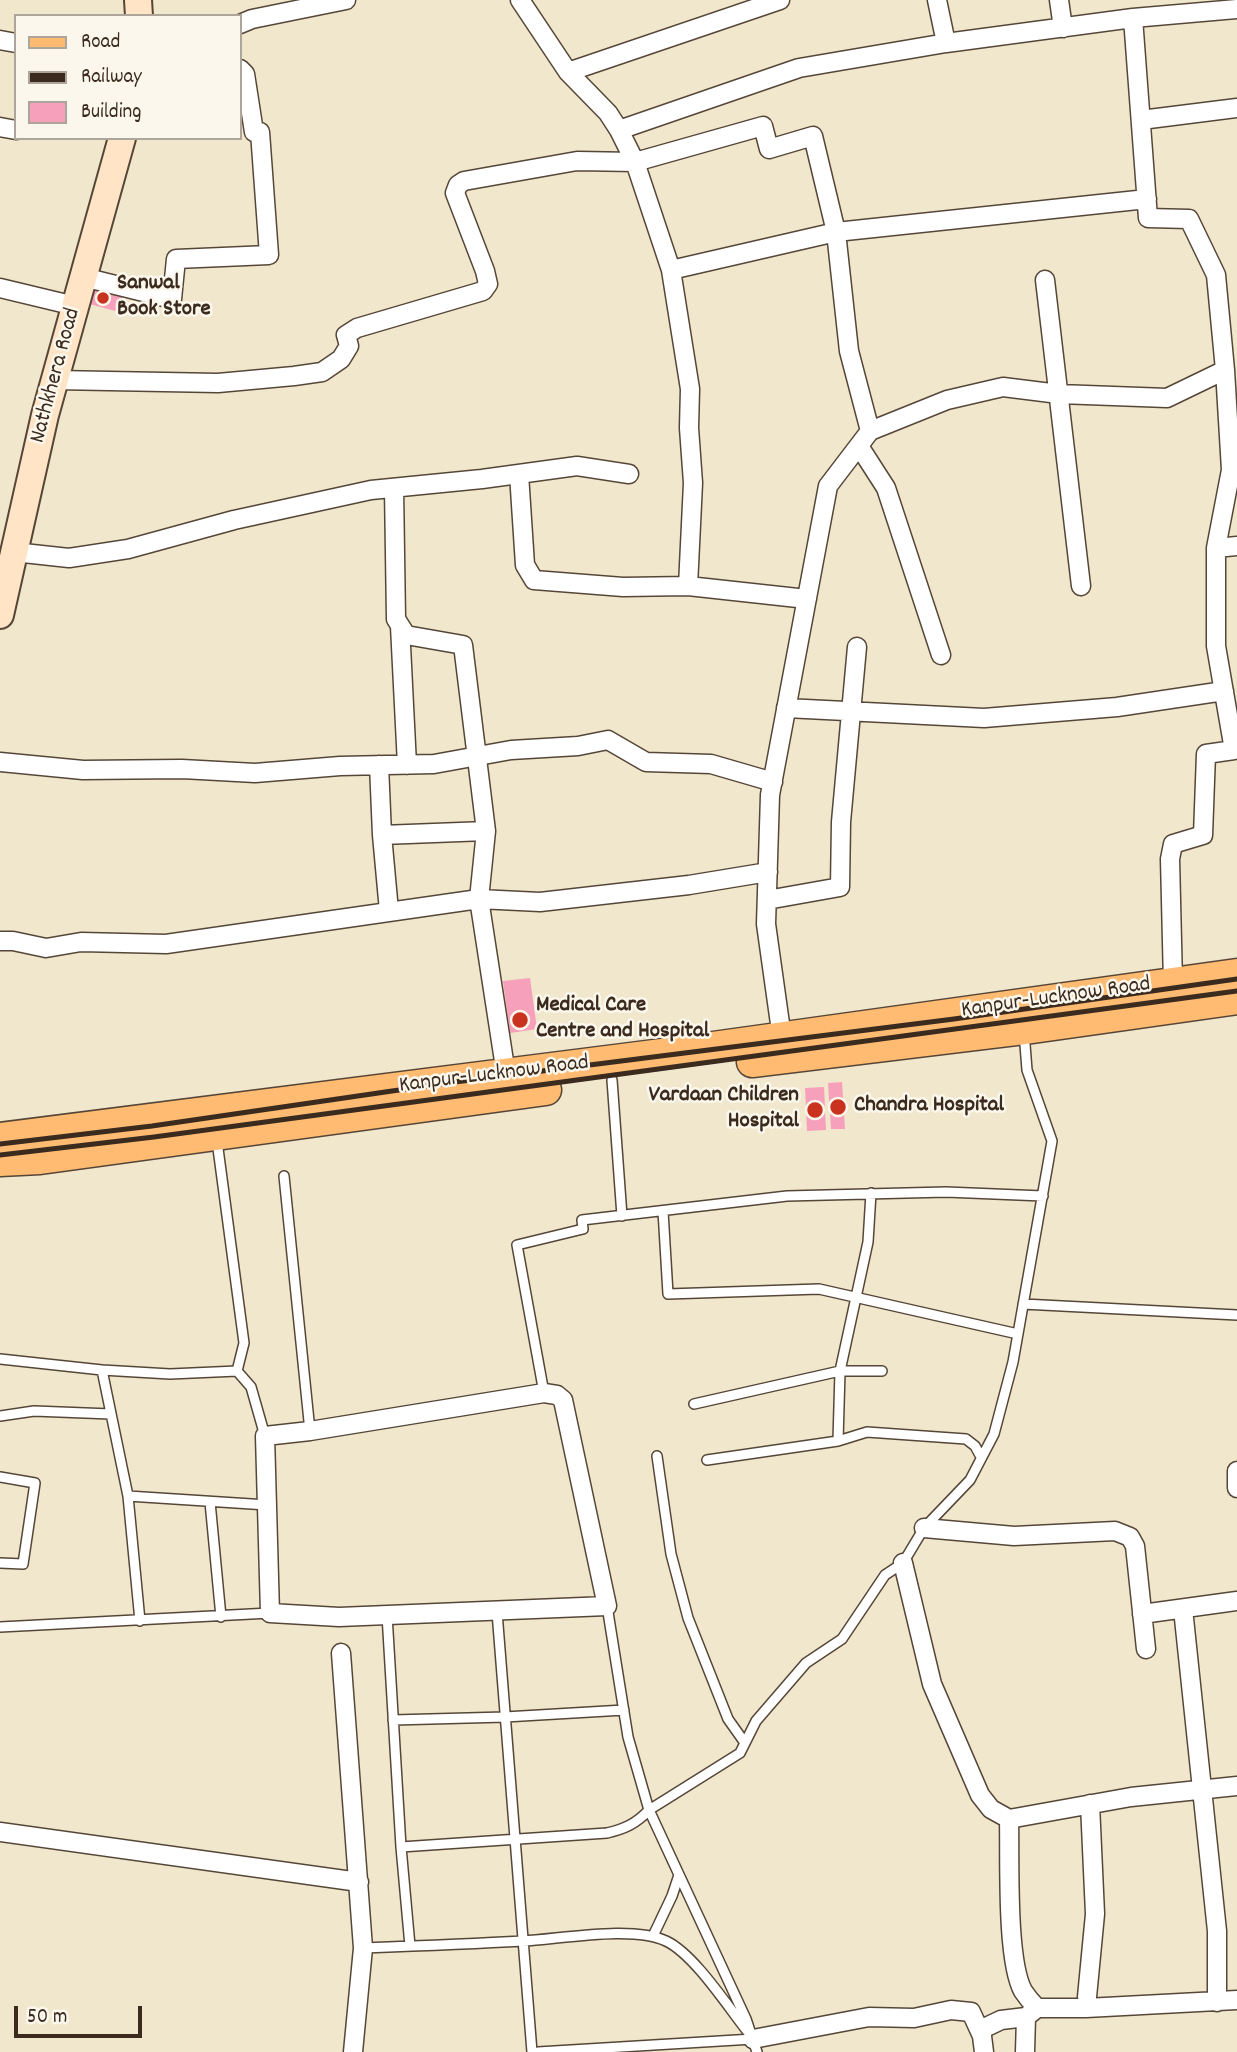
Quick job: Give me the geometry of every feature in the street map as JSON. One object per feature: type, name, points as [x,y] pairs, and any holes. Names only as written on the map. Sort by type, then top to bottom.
[{"type":"main road","name":"Kanpur-Lucknow Road","points":[[0,1138],[308,1112],[612,1080],[1022,1017],[1173,983],[1237,974]]},
{"type":"main road","name":"Kanpur-Lucknow Road","points":[[0,1161],[40,1159],[217,1136],[308,1112],[506,1074],[782,1038],[1237,999]]},
{"type":"street","points":[[520,0],[568,72],[608,113],[619,130],[635,162],[671,270],[690,389],[689,428],[693,483],[688,586]]},
{"type":"street","points":[[568,72],[780,0]]},
{"type":"street","points":[[937,0],[946,43]]},
{"type":"street","points":[[1059,0],[1063,27]]},
{"type":"street","points":[[242,23],[251,19],[348,1]]},
{"type":"street","points":[[619,130],[799,68],[946,43],[1063,27],[1237,9]]},
{"type":"street","points":[[1133,18],[1148,218],[1189,219],[1216,275],[1233,422],[1231,470],[1216,548],[1216,646],[1235,741],[1234,750],[1206,754],[1203,835],[1173,844],[1170,859],[1173,983]]},
{"type":"street","points":[[83,277],[172,299],[176,259],[269,255],[260,132],[254,132],[245,74],[242,71]]},
{"type":"street","points":[[1141,120],[1237,108]]},
{"type":"street","points":[[55,380],[218,383],[322,372],[341,359],[349,346],[346,335],[357,328],[483,291],[488,284],[485,271],[455,193],[464,181],[578,160],[635,162],[763,126],[769,149],[813,136],[836,232],[849,351],[870,431]]},
{"type":"street","name":"Nathkhera Road","points":[[0,615],[55,380],[121,140]]},
{"type":"street","points":[[671,270],[836,232],[1147,199]]},
{"type":"street","points":[[1045,279],[1081,586]]},
{"type":"street","points":[[0,288],[75,306]]},
{"type":"street","points":[[782,1038],[766,924],[770,795],[828,486],[870,431],[947,400],[1003,387],[1059,394],[1167,398],[1225,370]]},
{"type":"street","points":[[859,446],[886,488],[941,655]]},
{"type":"street","points":[[14,552],[69,558],[128,549],[234,520],[371,490],[577,466],[629,474]]},
{"type":"street","points":[[519,474],[525,565],[534,580],[623,587],[688,586],[807,598]]},
{"type":"street","points":[[394,488],[396,619],[406,635],[463,645],[486,831],[479,899],[506,1074]]},
{"type":"street","points":[[1216,548],[1237,546]]},
{"type":"street","points":[[400,626],[407,765]]},
{"type":"street","points":[[767,900],[840,887],[841,822],[857,646]]},
{"type":"street","points":[[786,708],[984,718],[1117,708],[1224,691]]},
{"type":"street","points":[[0,762],[83,770],[182,769],[255,773],[435,764],[511,750],[578,746],[608,740],[646,762],[711,764],[773,782]]},
{"type":"street","points":[[379,765],[382,835],[390,911]]},
{"type":"street","points":[[382,835],[486,831]]},
{"type":"street","points":[[0,941],[46,948],[81,942],[166,944],[479,899],[540,902],[768,872]]},
{"type":"street","points":[[544,1393],[557,1395],[563,1400],[607,1606],[338,1617],[270,1614],[265,1436],[544,1393]]},
{"type":"street","points":[[1237,1471],[1237,1488]]},
{"type":"street","points":[[924,1528],[1014,1536],[1115,1531],[1130,1537],[1135,1546],[1146,1649]]},
{"type":"street","points":[[903,1563],[936,1695],[981,1794],[991,1809],[1009,1819],[1090,1804],[1237,1786]]},
{"type":"street","points":[[1142,1614],[1237,1601]]},
{"type":"street","points":[[1183,1609],[1217,1931],[1217,2002]]},
{"type":"street","points":[[341,1653],[363,1948],[354,2052]]},
{"type":"street","points":[[1087,1997],[1095,1914],[1090,1804]]},
{"type":"street","points":[[1009,1819],[1013,1946],[1017,1977],[1031,2013],[1025,2052]]},
{"type":"street","points":[[0,1832],[359,1882]]},
{"type":"street","points":[[980,2031],[1001,2020],[1031,2013],[1237,2000]]},
{"type":"street","points":[[755,2045],[869,2017],[914,2018],[951,2010],[971,2012],[980,2031],[984,2052]]},
{"type":"lane","points":[[401,1847],[607,1833],[624,1829],[639,1821],[649,1811],[740,1753],[757,1721],[806,1663],[842,1639],[886,1575],[903,1563],[924,1528],[970,1480],[994,1434],[1018,1334],[1052,1141],[1027,1070],[1022,1017]]},
{"type":"lane","points":[[612,1080],[622,1216]]},
{"type":"lane","points":[[217,1136],[244,1343],[237,1371]]},
{"type":"lane","points":[[284,1176],[310,1431]]},
{"type":"lane","points":[[544,1393],[517,1245],[583,1229],[582,1220],[787,1196],[946,1192],[1043,1196]]},
{"type":"lane","points":[[838,1441],[840,1371],[869,1242],[872,1193]]},
{"type":"lane","points":[[663,1211],[668,1294],[819,1289],[1018,1334]]},
{"type":"lane","points":[[1023,1304],[1237,1315]]},
{"type":"lane","points":[[0,1359],[170,1374],[237,1371]]},
{"type":"lane","points":[[102,1370],[128,1496],[140,1621]]},
{"type":"lane","points":[[237,1371],[251,1387],[265,1436]]},
{"type":"lane","points":[[694,1404],[840,1371],[881,1371]]},
{"type":"lane","points":[[0,1416],[34,1411],[111,1415]]},
{"type":"lane","points":[[707,1460],[838,1441],[867,1432],[966,1439],[981,1457]]},
{"type":"lane","points":[[657,1456],[671,1554],[688,1618],[728,1719],[745,1743]]},
{"type":"lane","points":[[0,1477],[35,1483],[23,1564],[0,1563]]},
{"type":"lane","points":[[128,1496],[267,1505]]},
{"type":"lane","points":[[210,1502],[221,1617]]},
{"type":"lane","points":[[607,1606],[628,1737],[649,1811],[755,2045]]},
{"type":"lane","points":[[497,1612],[532,2052]]},
{"type":"lane","points":[[0,1627],[270,1614]]},
{"type":"lane","points":[[387,1615],[401,1847],[410,1946]]},
{"type":"lane","points":[[393,1720],[624,1710]]},
{"type":"lane","points":[[653,1936],[679,1875]]},
{"type":"lane","points":[[363,1948],[620,1934],[653,1936],[668,1942],[690,1959],[755,2045]]},
{"type":"lane","points":[[538,2052],[755,2045]]},
{"type":"building","name":"Sanwal Book Store","points":[[87,284],[123,293],[119,312],[82,302]]},
{"type":"building","points":[[530,978],[537,1029],[510,1033],[503,981]]},
{"type":"building","points":[[842,1082],[845,1129],[831,1129],[828,1083]]},
{"type":"building","points":[[824,1087],[826,1130],[807,1131],[805,1088]]},
{"type":"railway","points":[[0,1144],[152,1126],[447,1083],[954,1019],[1237,979]]},
{"type":"railway","points":[[0,1155],[154,1137],[1237,991]]},
{"type":"place","name":"Sanwal Book Store","points":[[103,298]]},
{"type":"place","name":"Medical Care Centre and Hospital","points":[[520,1020]]},
{"type":"place","name":"Chandra Hospital","points":[[838,1107]]},
{"type":"place","name":"Vardaan Children Hospital","points":[[815,1110]]}]
